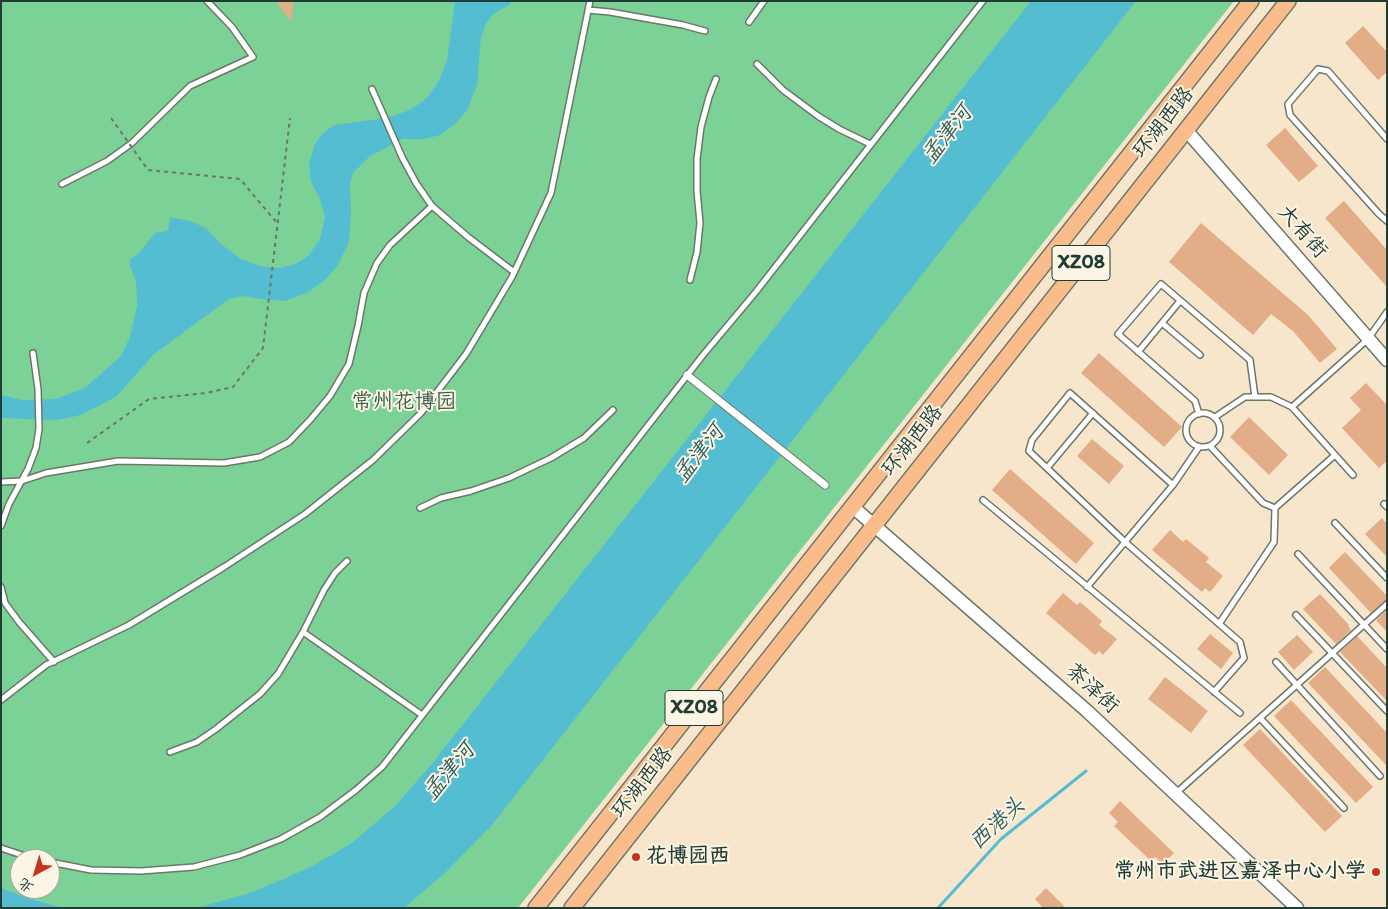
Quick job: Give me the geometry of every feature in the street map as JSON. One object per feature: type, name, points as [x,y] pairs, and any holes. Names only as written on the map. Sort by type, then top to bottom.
[{"type":"main road","name":"环湖西路","points":[[536,908],[1251,1]]},
{"type":"main road","name":"环湖西路","points":[[572,908],[1288,1]]},
{"type":"street","name":"大有街","points":[[1186,130],[1387,360]]},
{"type":"street","points":[[687,375],[824,485]]},
{"type":"street","name":"茶泽街","points":[[853,507],[1087,711],[1297,908]]},
{"type":"lane","points":[[62,184],[107,161],[132,143],[190,86],[253,57],[232,26],[207,1]]},
{"type":"lane","points":[[1,700],[46,665],[129,625],[224,567],[305,514],[373,460],[421,413],[466,354],[514,272],[551,193],[590,1]]},
{"type":"lane","points":[[749,22],[764,1]]},
{"type":"lane","points":[[60,864],[91,870],[141,871],[194,867],[240,855],[280,839],[320,817],[382,766],[687,375],[755,293],[982,1]]},
{"type":"lane","points":[[588,10],[683,25],[705,31]]},
{"type":"lane","points":[[757,64],[783,90],[818,116],[870,144]]},
{"type":"lane","points":[[1387,140],[1328,71],[1318,69],[1288,104],[1290,115],[1378,214],[1387,221]]},
{"type":"lane","points":[[690,280],[697,252],[700,223],[697,191],[697,158],[701,127],[716,79]]},
{"type":"lane","points":[[372,88],[402,157],[416,183],[432,206],[514,272]]},
{"type":"lane","points":[[1,482],[22,481],[46,472],[118,461],[224,463],[260,457],[289,442],[330,396],[349,364],[364,293],[377,263],[390,245],[432,206]]},
{"type":"lane","points":[[1199,414],[1195,401],[1118,334],[1161,284],[1250,360],[1255,397]]},
{"type":"lane","points":[[1138,352],[1180,301]]},
{"type":"lane","points":[[1292,406],[1368,339],[1387,312]]},
{"type":"lane","points":[[1162,323],[1200,355]]},
{"type":"lane","points":[[1,526],[9,504],[22,481],[36,448],[39,429],[38,389],[33,353]]},
{"type":"lane","points":[[1173,485],[1070,393],[1032,440],[1029,451],[1125,542],[1240,642],[1244,658],[1214,692]]},
{"type":"lane","points":[[1215,417],[1245,397],[1271,397],[1292,406],[1353,475]]},
{"type":"lane","points":[[420,508],[441,498],[471,491],[509,478],[551,458],[584,438],[613,410]]},
{"type":"lane","points":[[1047,468],[1093,413]]},
{"type":"lane","points":[[1199,414],[1210,414],[1215,417],[1218,421],[1220,433],[1215,443],[1210,446],[1199,447],[1190,440],[1186,430],[1190,420],[1199,414]]},
{"type":"lane","points":[[1210,446],[1263,502],[1275,508]]},
{"type":"lane","points":[[1087,586],[1173,485],[1199,447]]},
{"type":"lane","points":[[1219,624],[1274,542],[1275,508],[1335,455]]},
{"type":"lane","points":[[983,500],[1240,714]]},
{"type":"lane","points":[[1335,523],[1387,578]]},
{"type":"lane","points":[[1298,554],[1387,649]]},
{"type":"lane","points":[[170,752],[196,742],[216,729],[260,694],[278,674],[303,632],[324,590],[335,573],[347,561]]},
{"type":"lane","points":[[1,586],[3,604],[54,662]]},
{"type":"lane","points":[[1175,794],[1387,604]]},
{"type":"lane","points":[[1296,615],[1387,712]]},
{"type":"lane","points":[[303,632],[422,715]]},
{"type":"lane","points":[[1276,662],[1380,776]]},
{"type":"lane","points":[[1260,718],[1344,808]]},
{"type":"path","points":[[111,118],[148,170],[240,179],[277,223]]},
{"type":"path","points":[[87,443],[149,399],[206,393],[233,387],[263,348],[290,118]]},
{"type":"green space","name":"常州花博园","points":[[1,1],[1234,1],[518,908],[1,908]]},
{"type":"water","points":[[455,1],[512,1],[509,5],[493,14],[486,24],[481,37],[477,85],[467,110],[455,124],[440,135],[424,139],[402,139],[369,157],[353,173],[350,184],[349,242],[338,265],[324,281],[308,292],[285,301],[243,296],[229,299],[154,354],[117,396],[77,416],[56,420],[1,418],[1,395],[23,400],[56,399],[85,388],[121,356],[130,337],[137,306],[136,281],[130,267],[130,260],[140,252],[155,233],[168,231],[170,217],[190,221],[206,228],[221,244],[241,259],[259,266],[279,268],[296,264],[309,255],[320,239],[325,217],[320,199],[311,182],[309,164],[315,144],[322,134],[334,125],[387,118],[410,110],[427,98],[438,82],[447,61]]},
{"type":"water","name":"孟津河","points":[[1031,1],[1136,1],[492,825],[444,874],[404,908],[196,908],[250,893],[309,868],[352,843],[395,806],[431,765]]},
{"type":"water","points":[[1,888],[10,891],[10,899],[31,899],[64,908],[1,908]]},
{"type":"building","points":[[276,1],[294,1],[291,22]]},
{"type":"building","points":[[1363,26],[1387,52],[1387,72],[1378,80],[1345,43]]},
{"type":"building","points":[[1285,128],[1318,166],[1299,182],[1266,145]]},
{"type":"building","points":[[1344,201],[1387,250],[1387,287],[1325,218]]},
{"type":"building","points":[[1201,223],[1308,315],[1337,349],[1320,363],[1293,331],[1271,314],[1253,335],[1169,262]]},
{"type":"building","points":[[1099,353],[1182,427],[1164,447],[1081,373]]},
{"type":"building","points":[[1366,383],[1387,405],[1387,461],[1379,468],[1342,428],[1361,410],[1350,398]]},
{"type":"building","points":[[1249,417],[1288,455],[1269,475],[1230,437]]},
{"type":"building","points":[[1092,439],[1124,466],[1109,484],[1077,456]]},
{"type":"building","points":[[1010,469],[1094,543],[1076,564],[992,490]]},
{"type":"building","points":[[1382,518],[1387,524],[1387,557],[1365,534]]},
{"type":"building","points":[[1170,530],[1183,542],[1186,539],[1209,558],[1206,562],[1223,576],[1210,592],[1205,588],[1202,592],[1152,550]]},
{"type":"building","points":[[1345,552],[1387,596],[1387,600],[1371,613],[1329,568]]},
{"type":"building","points":[[1063,593],[1077,605],[1080,602],[1102,621],[1099,625],[1117,639],[1103,655],[1099,651],[1095,655],[1046,613]]},
{"type":"building","points":[[1320,594],[1349,625],[1351,630],[1336,644],[1303,609]]},
{"type":"building","points":[[1387,610],[1387,632],[1376,620]]},
{"type":"building","points":[[1210,634],[1233,653],[1221,669],[1197,649]]},
{"type":"building","points":[[1297,635],[1313,652],[1294,670],[1278,652]]},
{"type":"building","points":[[1357,636],[1387,668],[1387,701],[1340,652]]},
{"type":"building","points":[[1325,667],[1387,733],[1387,766],[1308,683]]},
{"type":"building","points":[[1165,677],[1208,711],[1191,733],[1148,699]]},
{"type":"building","points":[[1291,700],[1373,787],[1356,803],[1274,716]]},
{"type":"building","points":[[1260,729],[1342,816],[1325,832],[1243,745]]},
{"type":"building","points":[[1120,801],[1174,853],[1163,864],[1155,857],[1151,861],[1114,826],[1118,822],[1109,813]]},
{"type":"building","points":[[1046,888],[1066,908],[1043,908],[1035,899]]},
{"type":"waterway","name":"西港头","points":[[938,908],[1001,839],[1086,771]]},
{"type":"place","name":"花博园西","points":[[636,857]]},
{"type":"place","name":"常州市武进区嘉泽中心小学","points":[[1376,872]]}]
